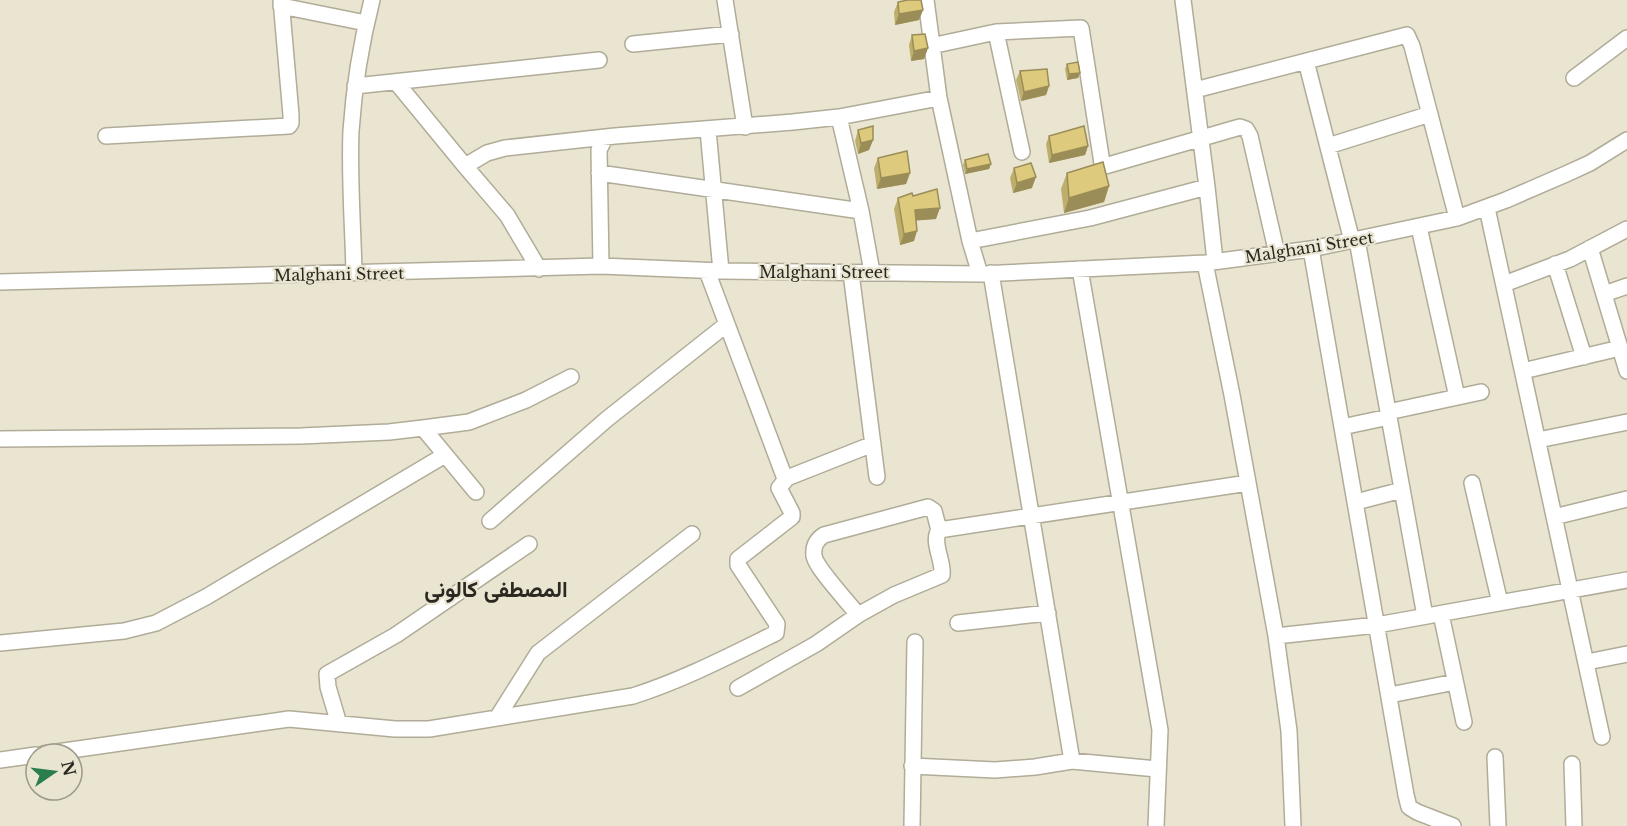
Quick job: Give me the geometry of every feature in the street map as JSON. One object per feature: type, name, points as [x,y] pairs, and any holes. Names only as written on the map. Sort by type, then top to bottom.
[{"type":"street","points":[[354,273],[351,133],[355,86],[372,0]]},
{"type":"street","points":[[725,0],[745,127]]},
{"type":"street","points":[[926,0],[939,98],[970,241],[986,274],[1032,516],[1072,761]]},
{"type":"street","points":[[1183,0],[1208,187],[1210,262],[1289,724],[1293,826]]},
{"type":"street","points":[[106,136],[289,126],[291,115],[281,3],[366,23]]},
{"type":"street","points":[[931,46],[996,32],[1081,28],[1100,159],[1105,166],[1201,137],[1240,127],[1246,129],[1250,136],[1277,254]]},
{"type":"street","points":[[996,32],[1022,152]]},
{"type":"street","points":[[633,45],[730,34]]},
{"type":"street","points":[[1195,90],[1407,35],[1412,46],[1456,218]]},
{"type":"street","points":[[1574,78],[1627,38]]},
{"type":"street","points":[[355,86],[599,60]]},
{"type":"street","points":[[1306,61],[1354,241],[1389,415],[1425,616]]},
{"type":"street","points":[[396,82],[507,214],[539,269]]},
{"type":"street","points":[[465,166],[486,153],[505,148],[839,117],[939,98]]},
{"type":"street","points":[[1328,147],[1430,114]]},
{"type":"street","points":[[839,117],[861,211],[872,272]]},
{"type":"street","points":[[708,130],[714,189],[714,271],[727,324],[784,476],[787,478]]},
{"type":"street","points":[[601,266],[599,150],[605,138]]},
{"type":"street","name":"Malghani Street","points":[[0,282],[601,266],[714,271],[986,274],[1210,262],[1311,249],[1456,218],[1487,208],[1566,174],[1590,163],[1627,140]]},
{"type":"street","points":[[599,173],[861,211]]},
{"type":"street","points":[[970,241],[1090,218],[1208,187]]},
{"type":"street","points":[[1487,208],[1572,590],[1602,737]]},
{"type":"street","points":[[1419,227],[1457,397]]},
{"type":"street","points":[[1504,284],[1555,264],[1627,230]]},
{"type":"street","points":[[1590,248],[1627,371]]},
{"type":"street","points":[[1311,249],[1409,807],[1453,826]]},
{"type":"street","points":[[1555,264],[1584,357]]},
{"type":"street","points":[[1080,269],[1160,730],[1156,826]]},
{"type":"street","points":[[851,273],[877,477]]},
{"type":"street","points":[[1604,294],[1627,286]]},
{"type":"street","points":[[490,521],[607,419],[727,324]]},
{"type":"street","points":[[1523,371],[1584,357],[1623,353]]},
{"type":"street","points":[[0,439],[301,436],[423,428],[469,422],[526,400],[571,377]]},
{"type":"street","points":[[1342,427],[1481,392]]},
{"type":"street","points":[[1538,440],[1627,422]]},
{"type":"street","points":[[423,428],[476,492]]},
{"type":"street","points":[[84,748],[289,719],[310,719],[339,724],[412,730],[633,696],[681,679],[776,633],[777,624],[737,562],[792,518],[792,513],[779,488],[787,478],[873,444]]},
{"type":"street","points":[[0,643],[124,631],[156,623],[206,597],[445,455]]},
{"type":"street","points":[[939,530],[1248,483]]},
{"type":"street","points":[[1472,483],[1500,603]]},
{"type":"street","points":[[1356,502],[1402,490]]},
{"type":"street","points":[[1554,517],[1627,499]]},
{"type":"street","points":[[738,688],[816,644],[858,615],[894,595],[942,574],[943,568],[936,537],[939,530],[934,511],[928,507],[824,535],[818,539],[814,546],[816,562],[858,615]]},
{"type":"street","points":[[497,718],[538,653],[692,534]]},
{"type":"street","points":[[339,724],[328,687],[327,674],[396,634],[529,544]]},
{"type":"street","points":[[1275,636],[1377,625],[1627,580]]},
{"type":"street","points":[[958,622],[1048,612]]},
{"type":"street","points":[[1441,614],[1464,722]]},
{"type":"street","points":[[912,826],[915,642]]},
{"type":"street","points":[[1587,662],[1627,654]]},
{"type":"street","points":[[1390,695],[1455,682]]},
{"type":"street","points":[[0,760],[24,757]]},
{"type":"street","points":[[1495,757],[1498,826]]},
{"type":"street","points":[[912,766],[995,770],[1072,761],[1157,770]]},
{"type":"street","points":[[1572,764],[1574,826]]},
{"type":"building","points":[[921,0],[923,10],[899,14],[898,2]]},
{"type":"building","points":[[925,34],[928,48],[914,51],[912,35]]},
{"type":"building","points":[[1078,62],[1080,73],[1069,74],[1067,64]]},
{"type":"building","points":[[1047,69],[1049,86],[1024,92],[1020,71]]},
{"type":"building","points":[[873,126],[873,140],[861,143],[858,130]]},
{"type":"building","points":[[1084,126],[1088,146],[1052,155],[1049,136]]},
{"type":"building","points":[[907,151],[910,173],[881,178],[878,158]]},
{"type":"building","points":[[988,154],[991,164],[967,169],[965,160]]},
{"type":"building","points":[[1103,162],[1109,186],[1069,198],[1067,173]]},
{"type":"building","points":[[1031,163],[1036,177],[1017,183],[1014,168]]},
{"type":"building","points":[[937,189],[940,208],[915,210],[917,231],[904,234],[898,198]]},
{"type":"district","name":"المصطفی کالونی","points":[[496,589]]}]
